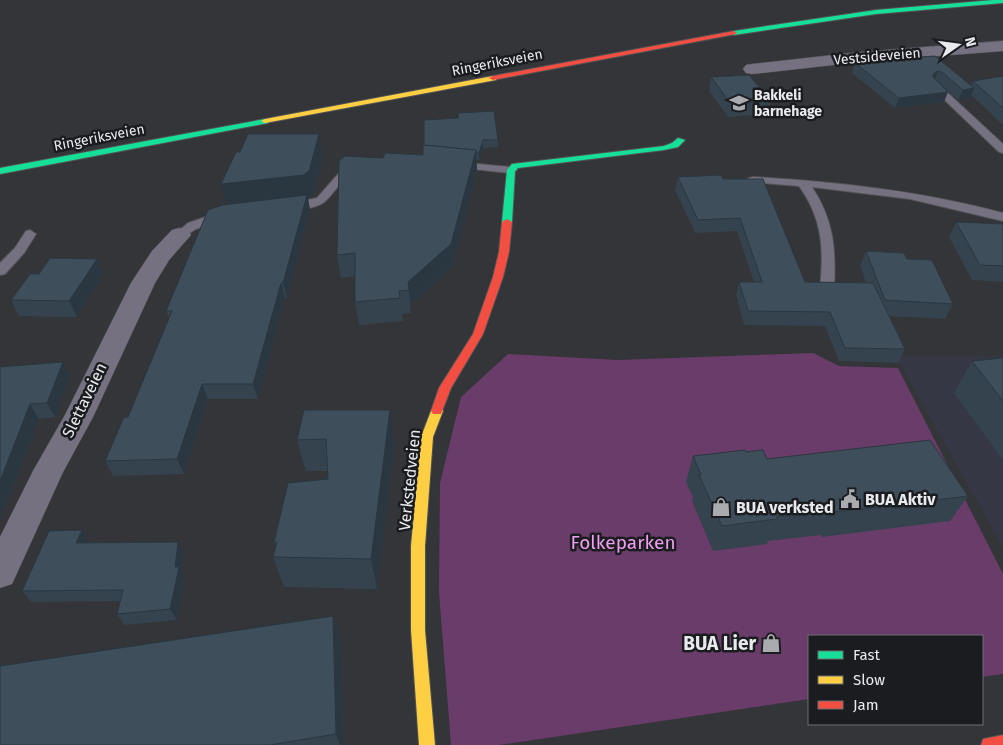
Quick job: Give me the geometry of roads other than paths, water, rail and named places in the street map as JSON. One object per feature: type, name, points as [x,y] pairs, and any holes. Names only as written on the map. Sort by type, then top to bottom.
[{"type":"main road","name":"Ringeriksveien","points":[[0,171],[749,30],[890,10],[1003,1]]},
{"type":"main road","points":[[510,172],[516,166],[530,163],[664,148],[674,145],[681,140]]},
{"type":"main road","name":"Verkstedveien","points":[[427,745],[418,630],[418,546],[427,437],[445,388],[478,334],[498,277],[504,252],[510,172]]},
{"type":"main road","points":[[989,745],[1003,743]]},
{"type":"street","name":"Vestsideveien","points":[[752,69],[870,56],[1003,46]]},
{"type":"street","name":"Slettaveien","points":[[0,573],[48,471],[78,417],[143,283],[160,256],[180,235]]},
{"type":"lane","points":[[935,86],[1003,150]]},
{"type":"lane","points":[[442,164],[510,172]]},
{"type":"lane","points":[[277,208],[311,204],[324,198],[346,172],[365,165]]},
{"type":"lane","points":[[753,180],[872,189],[913,195],[1003,217]]},
{"type":"lane","points":[[803,184],[809,190],[820,214],[829,247],[827,288]]},
{"type":"lane","points":[[180,235],[192,226],[212,218],[236,212]]},
{"type":"lane","points":[[0,271],[20,250],[30,234]]},
{"type":"place","name":"Bakkeli barnehage","points":[[739,103]]},
{"type":"place","name":"BUA Aktiv","points":[[850,499]]},
{"type":"place","name":"BUA verksted","points":[[721,507]]},
{"type":"place","name":"BUA Lier","points":[[771,643]]},
{"type":"park label","name":"Folkeparken","points":[[623,542]]}]
